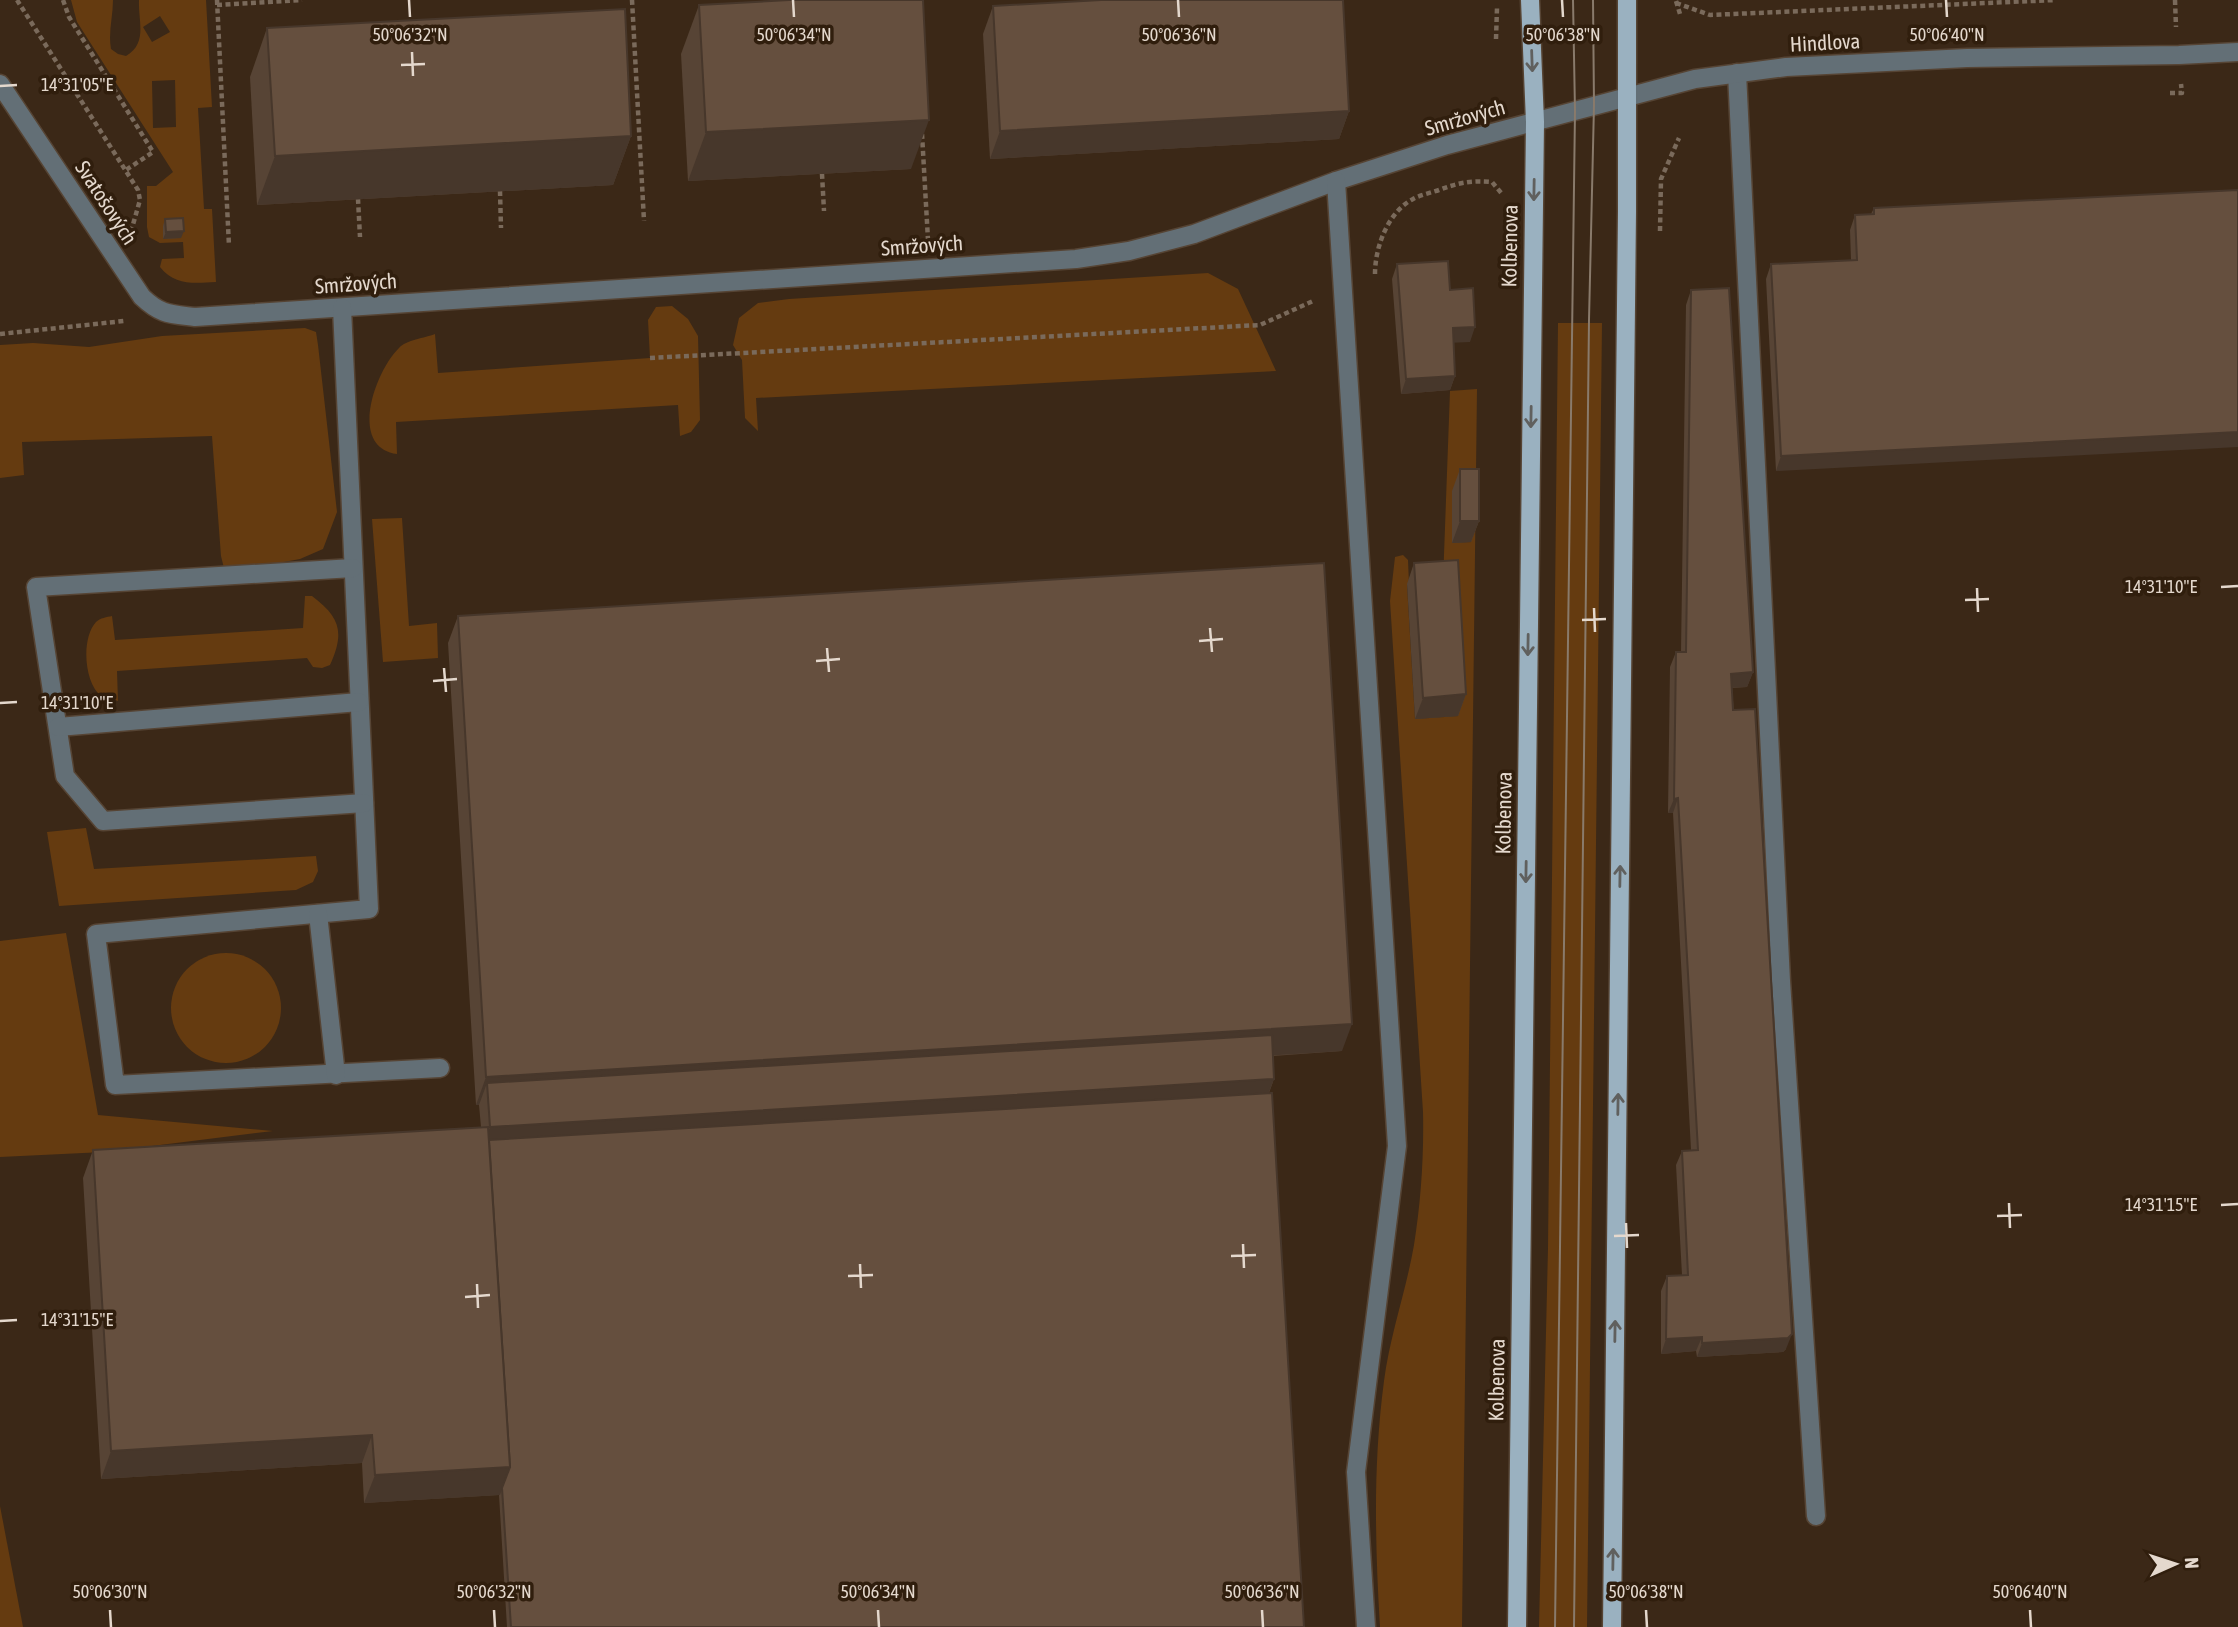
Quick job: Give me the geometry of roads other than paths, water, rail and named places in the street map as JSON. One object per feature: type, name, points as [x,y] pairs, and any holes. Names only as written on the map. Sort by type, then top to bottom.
[{"type":"main road","name":"Kolbenova","points":[[1517,1627],[1535,122],[1530,0]]},
{"type":"main road","points":[[1612,1627],[1627,0]]},
{"type":"street","name":"Hindlova","points":[[1628,96],[1680,82],[1786,67],[1968,58],[2238,52]]},
{"type":"street","points":[[1737,73],[1782,981],[1816,1516]]},
{"type":"street","name":"Svatošových","points":[[0,84],[142,297],[155,310],[195,317]]},
{"type":"street","name":"Smržových","points":[[195,317],[1076,259],[1129,251],[1194,234],[1336,181],[1447,145],[1628,96]]},
{"type":"street","points":[[1336,181],[1397,1146],[1356,1472],[1366,1627]]},
{"type":"street","points":[[342,308],[369,909],[96,934],[115,1085],[440,1068]]},
{"type":"street","points":[[353,568],[36,587],[65,776],[103,821],[364,803]]},
{"type":"street","points":[[58,727],[359,702]]},
{"type":"street","points":[[318,914],[337,1075]]},
{"type":"tram line","points":[[1555,1627],[1575,111],[1573,0]]},
{"type":"tram line","points":[[1574,1627],[1589,320],[1594,105],[1593,0]]}]
